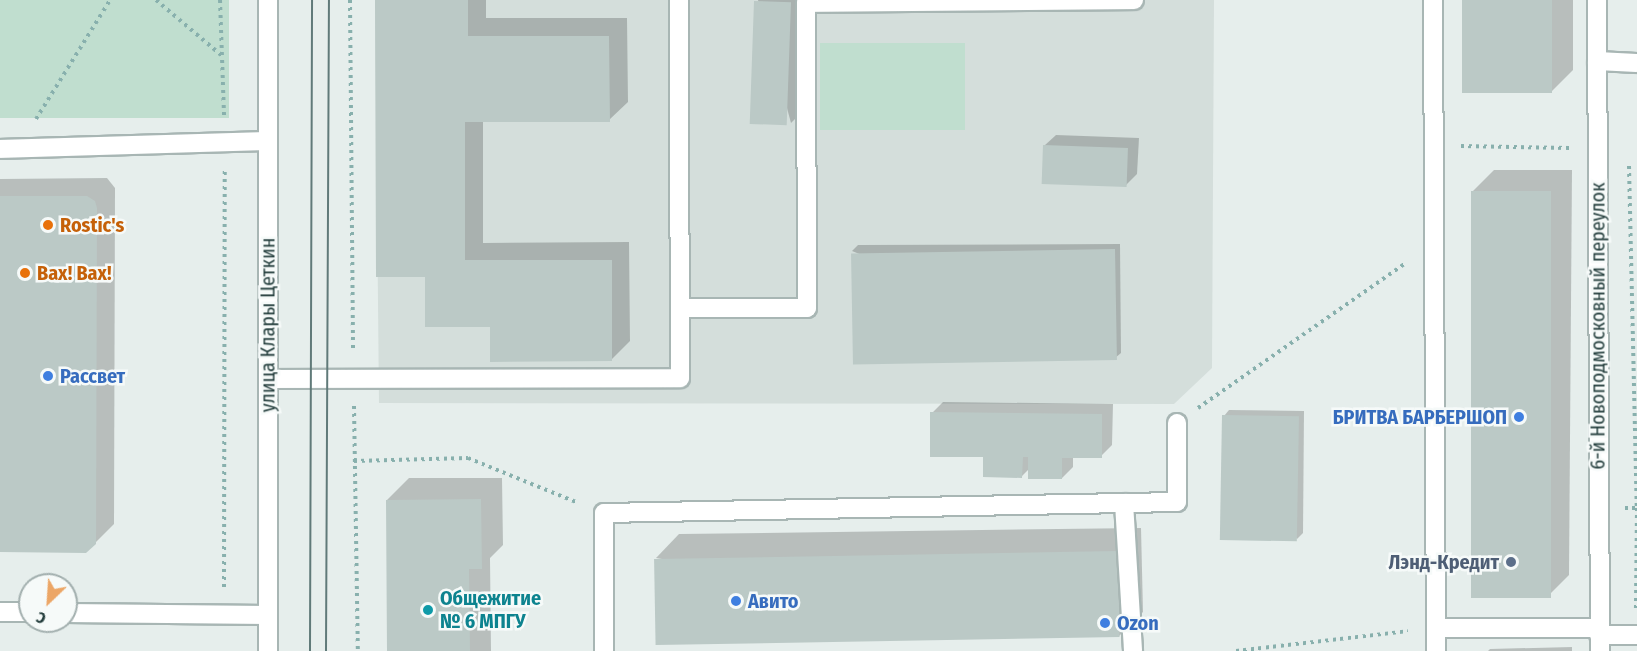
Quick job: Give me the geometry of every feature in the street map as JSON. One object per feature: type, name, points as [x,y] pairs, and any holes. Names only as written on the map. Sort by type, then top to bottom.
[{"type":"street","name":"улица Клары Цеткин","points":[[268,0],[266,141],[268,651]]},
{"type":"street","points":[[268,379],[680,378],[679,0]]},
{"type":"street","points":[[680,308],[807,308],[806,3],[1134,0]]},
{"type":"street","points":[[1433,0],[1436,651]]},
{"type":"street","name":"6-й Новоподмосковный переулок","points":[[1597,0],[1599,638]]},
{"type":"street","points":[[1597,61],[1637,63]]},
{"type":"street","points":[[9,149],[266,141]]},
{"type":"street","points":[[604,651],[604,513],[1177,502],[1177,423]]},
{"type":"street","points":[[1124,503],[1133,651]]},
{"type":"street","points":[[0,612],[18,612]]},
{"type":"street","points":[[78,613],[268,615]]},
{"type":"street","points":[[1436,628],[1599,638],[1637,635]]},
{"type":"path","points":[[9,149],[110,0]]},
{"type":"path","points":[[156,0],[222,55]]},
{"type":"path","points":[[220,0],[225,141],[224,615]]},
{"type":"path","points":[[350,0],[358,651]]},
{"type":"path","points":[[1433,145],[1572,148]]},
{"type":"path","points":[[1628,156],[1637,507],[1637,635]]},
{"type":"path","points":[[1177,423],[1434,244]]},
{"type":"path","points":[[354,461],[468,458],[604,513]]},
{"type":"path","points":[[1599,509],[1637,507]]},
{"type":"path","points":[[1236,651],[1436,628]]},
{"type":"shaded area","points":[[375,0],[1214,0],[1212,368],[1174,404],[379,403]]},
{"type":"green space","points":[[0,0],[229,0],[229,118],[0,118]]},
{"type":"green space","points":[[820,43],[965,43],[965,130],[820,130]]},
{"type":"building","points":[[375,0],[468,0],[468,36],[609,36],[610,122],[465,122],[465,260],[612,260],[612,361],[490,362],[490,327],[425,327],[425,277],[376,277]]},
{"type":"building","points":[[1462,0],[1552,0],[1552,93],[1462,93]]},
{"type":"building","points":[[754,1],[791,2],[787,125],[750,124]]},
{"type":"building","points":[[1043,145],[1128,148],[1127,187],[1042,184]]},
{"type":"building","points":[[1471,191],[1551,191],[1551,598],[1471,598]]},
{"type":"building","name":"Рассвет","points":[[0,196],[87,196],[95,201],[97,208],[96,544],[86,553],[0,552]]},
{"type":"building","points":[[1115,249],[1117,360],[853,365],[851,254]]},
{"type":"building","points":[[930,412],[1102,414],[1102,458],[1062,458],[1062,479],[1028,479],[1028,457],[1023,457],[1022,478],[983,477],[983,457],[930,457]]},
{"type":"building","points":[[1222,415],[1299,416],[1297,541],[1220,540]]},
{"type":"building","name":"Общежитие № 6 МПГУ","points":[[481,499],[482,569],[469,569],[470,651],[387,651],[386,500]]},
{"type":"building","points":[[1118,551],[1120,637],[656,645],[654,559]]},
{"type":"tram line","points":[[310,651],[312,0]]},
{"type":"tram line","points":[[326,651],[329,0]]},
{"type":"place","name":"Rostic's","points":[[48,225]]},
{"type":"place","name":"Вах! Вах!","points":[[25,273]]},
{"type":"place","name":"Рассвет","points":[[48,376]]},
{"type":"place","name":"БРИТВА БАРБЕРШОП","points":[[1519,417]]},
{"type":"place","name":"Лэнд-Кредит","points":[[1511,562]]},
{"type":"place","name":"Авито","points":[[736,601]]},
{"type":"place","name":"Общежитие № 6 МПГУ","points":[[428,610]]},
{"type":"place","name":"Ozon","points":[[1105,623]]}]
